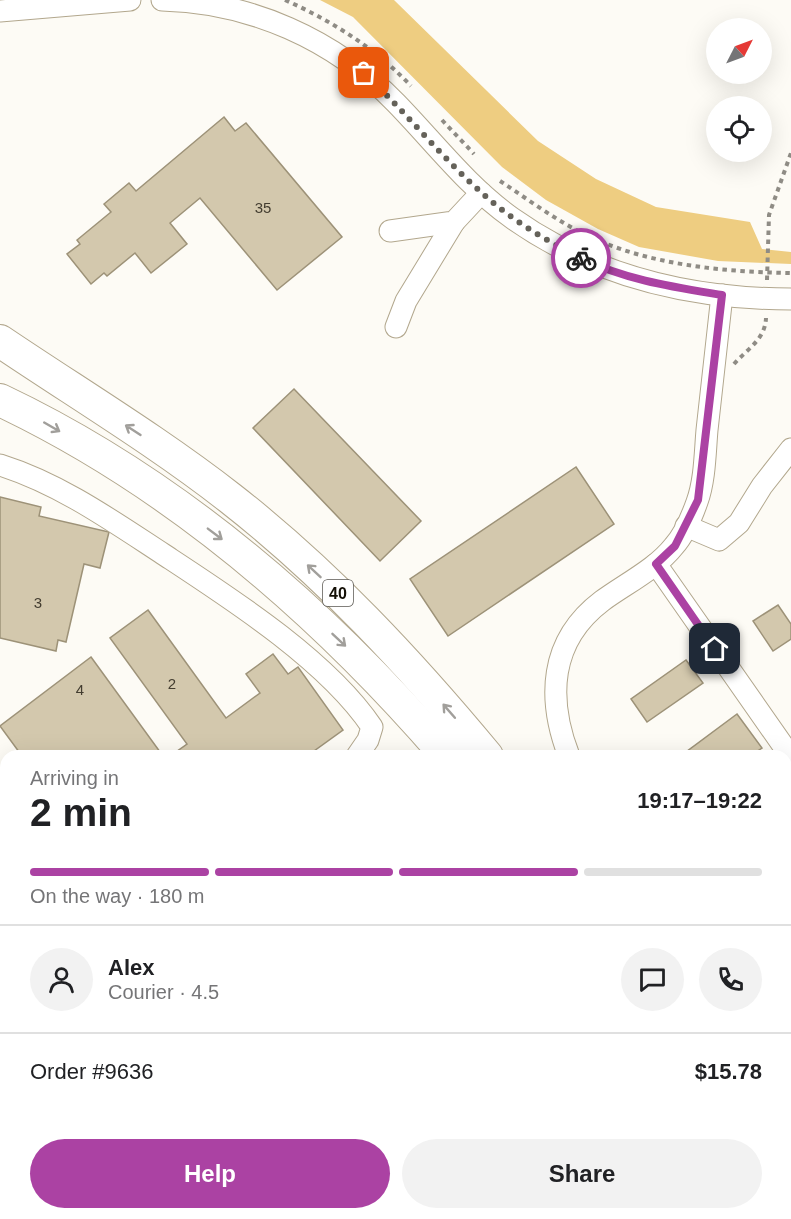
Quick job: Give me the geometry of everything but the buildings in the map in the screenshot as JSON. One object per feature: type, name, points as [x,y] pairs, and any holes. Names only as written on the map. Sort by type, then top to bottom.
[{"type":"highway","points":[[0,341],[98,407]]},
{"type":"highway","name":"40","points":[[0,353],[98,407],[186,466],[286,545],[398,654],[482,750]]},
{"type":"highway","name":"40","points":[[0,400],[119,466],[247,558],[350,649],[442,750]]},
{"type":"street","points":[[0,11],[130,0]]},
{"type":"street","points":[[162,0],[193,1],[244,10],[290,27],[330,51],[364,73],[488,184],[512,218],[555,246],[627,276],[670,287],[722,295],[791,299]]},
{"type":"street","points":[[396,327],[406,301],[454,222],[488,184]]},
{"type":"street","points":[[390,231],[454,222]]},
{"type":"street","points":[[567,750],[559,730],[554,700],[556,670],[566,647],[579,623],[600,603],[656,564],[675,546],[698,500],[722,295]]},
{"type":"street","points":[[686,526],[719,540],[739,524],[762,486],[791,449]]},
{"type":"street","points":[[0,465],[59,489],[99,512],[216,588],[305,656],[359,708],[372,727],[368,740],[361,750]]},
{"type":"street","points":[[656,564],[786,750]]},
{"type":"path","points":[[285,0],[314,13],[360,41],[412,87]]},
{"type":"path","points":[[435,113],[479,160]]},
{"type":"path","points":[[767,273],[769,214],[791,153]]},
{"type":"path","points":[[488,184],[590,237],[642,254],[694,266],[791,273]]},
{"type":"shaded area","points":[[320,0],[394,0],[538,141],[596,179],[656,207],[750,222],[762,249],[791,252],[791,264],[718,261],[639,247],[598,229],[546,200],[502,167],[353,17]]},
{"type":"way so far","points":[[364,73],[396,103],[434,146],[481,193],[512,218],[555,246],[581,258]]},
{"type":"route","points":[[581,258],[627,276],[670,287],[722,295],[698,500],[675,546],[656,564],[715,649]]}]
